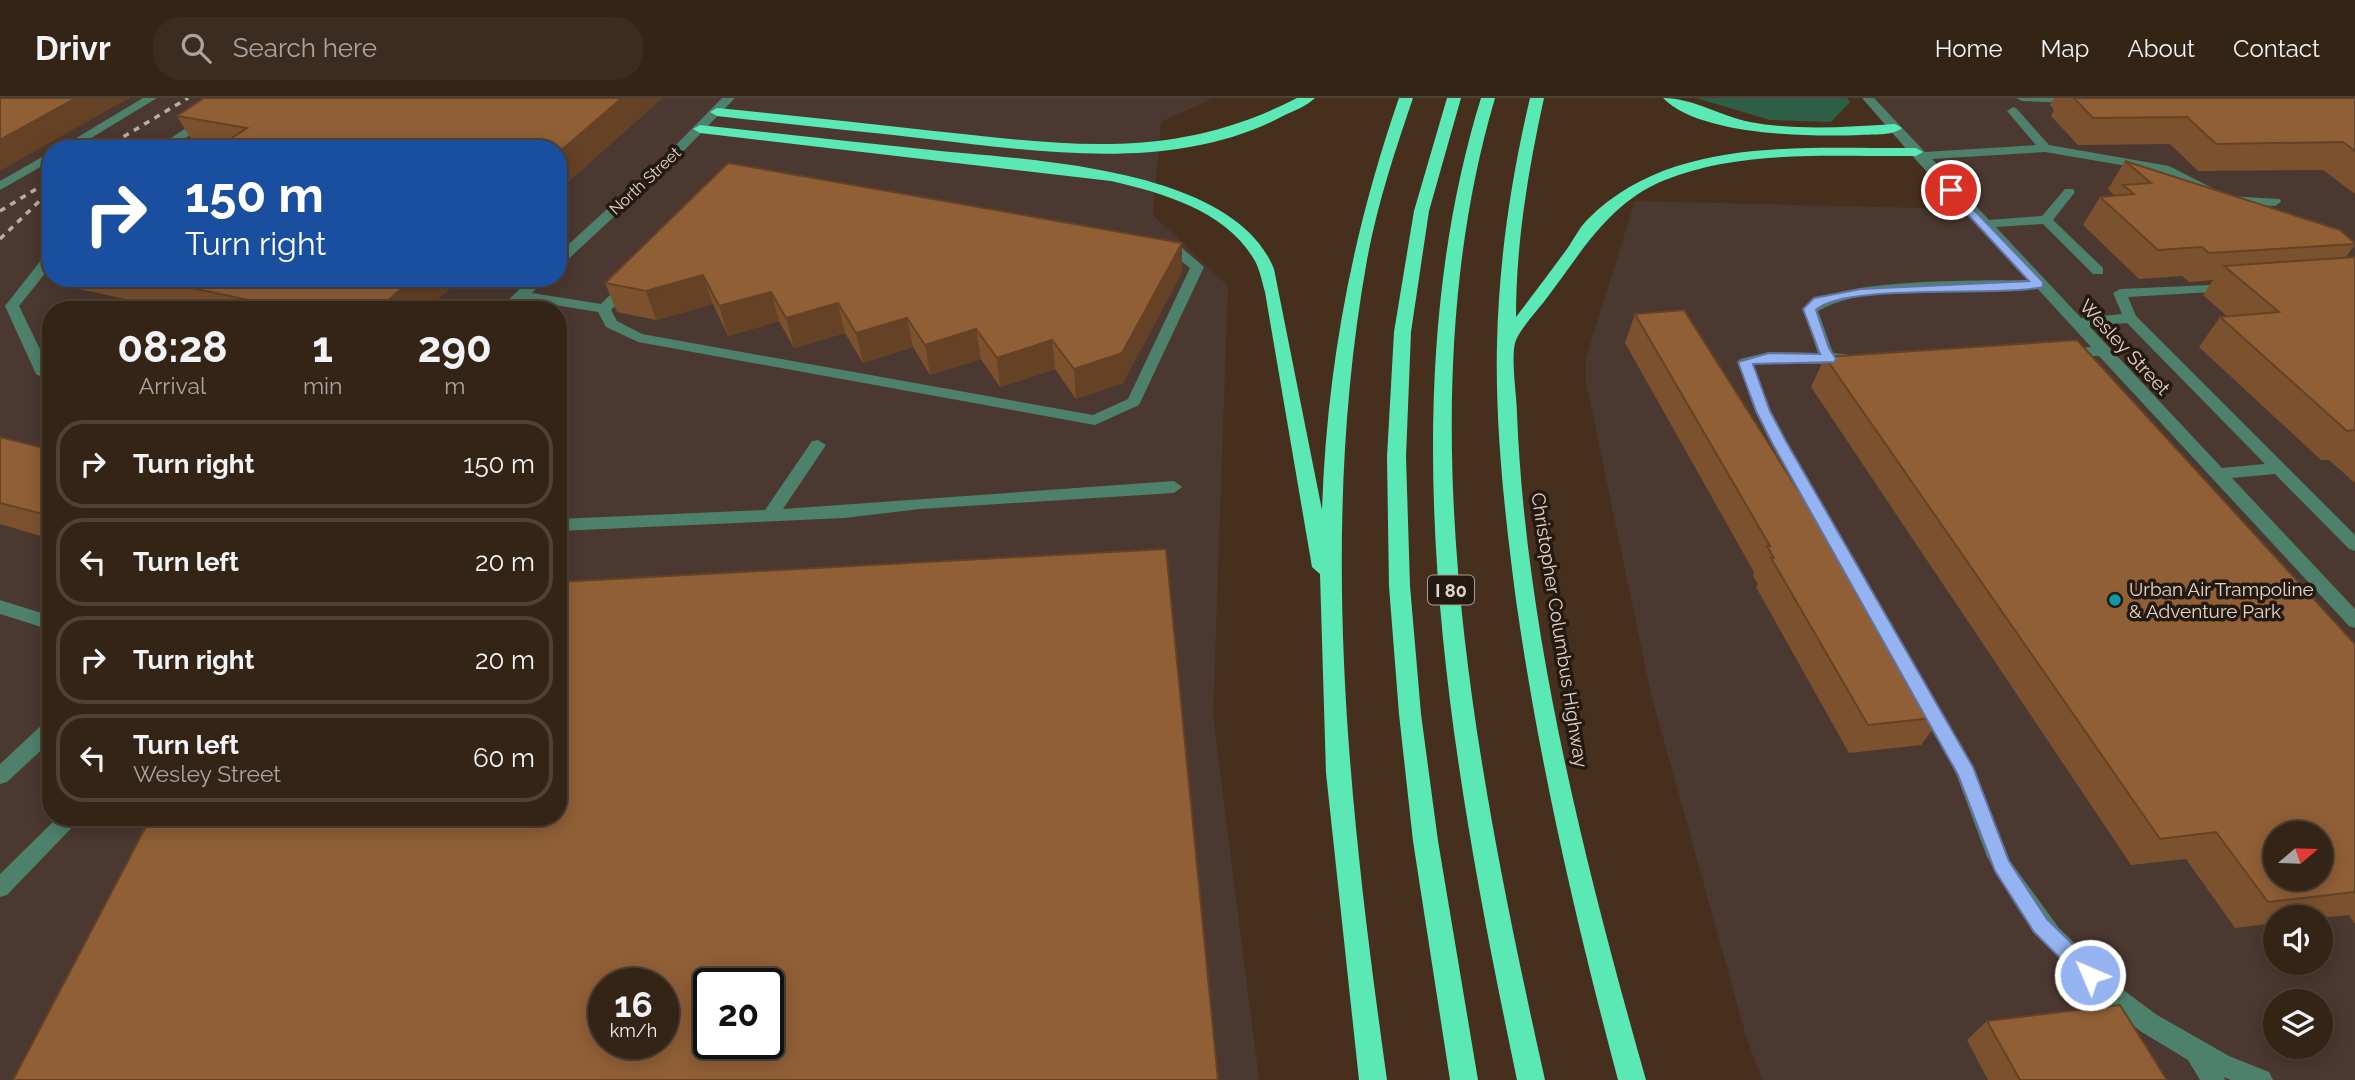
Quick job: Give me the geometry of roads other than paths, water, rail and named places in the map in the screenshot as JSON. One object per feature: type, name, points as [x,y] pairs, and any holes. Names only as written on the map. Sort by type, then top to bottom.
[{"type":"highway","points":[[717,111],[1053,148],[1140,150],[1179,146],[1255,126],[1308,98]]},
{"type":"highway","points":[[1373,1080],[1349,888],[1339,771],[1333,628],[1333,502],[1346,337],[1359,259],[1379,181],[1406,98]]},
{"type":"highway","name":"I 80","points":[[1454,98],[1427,188],[1409,293],[1402,356],[1397,502],[1409,701],[1439,935],[1464,1080]]},
{"type":"highway","name":"I 80","points":[[1488,98],[1470,163],[1452,261],[1444,382],[1444,468],[1454,628],[1466,730],[1488,864],[1531,1080]]},
{"type":"highway","name":"Christopher Columbus Highway","points":[[1537,98],[1518,179],[1512,227],[1505,344],[1512,478],[1535,658],[1584,892],[1632,1080]]},
{"type":"highway","points":[[1670,98],[1720,119],[1762,129],[1803,133],[1895,128]]},
{"type":"highway","points":[[700,130],[1088,172],[1122,178],[1171,192],[1208,210],[1241,235],[1263,261],[1276,303],[1333,628]]},
{"type":"highway","points":[[1505,344],[1593,222],[1647,181],[1678,169],[1713,161],[1755,157],[1918,154]]},
{"type":"street","points":[[79,140],[151,98]]},
{"type":"street","points":[[174,140],[240,98]]},
{"type":"street","name":"North Street","points":[[567,253],[700,130],[729,98]]},
{"type":"street","name":"Wesley Street","points":[[1868,98],[1982,224],[2355,621]]},
{"type":"street","points":[[2022,98],[2083,100]]},
{"type":"street","points":[[2013,111],[2045,148]]},
{"type":"street","points":[[1918,154],[2045,148],[2165,169],[2226,200],[2275,202]]},
{"type":"street","points":[[0,186],[42,161]]},
{"type":"street","points":[[1982,224],[2046,220],[2069,192]]},
{"type":"street","points":[[2046,220],[2098,271]]},
{"type":"street","points":[[604,309],[611,324],[638,338],[1094,420],[1134,402],[1197,267],[1176,250],[1142,240]]},
{"type":"street","points":[[42,268],[12,306],[42,372]]},
{"type":"street","points":[[604,309],[643,271]]},
{"type":"street","points":[[1829,359],[1822,348],[1810,309],[1818,300],[1861,292],[2039,284]]},
{"type":"street","points":[[2245,286],[2120,293],[2130,318],[2355,545]]},
{"type":"street","points":[[515,301],[529,287]]},
{"type":"street","points":[[521,295],[557,301]]},
{"type":"street","points":[[567,303],[604,309]]},
{"type":"street","points":[[2075,323],[2130,318]]},
{"type":"street","points":[[2041,353],[2102,351]]},
{"type":"street","points":[[1867,358],[1769,357],[1745,362],[1763,411],[1779,443],[1899,657]]},
{"type":"street","points":[[770,515],[818,445]]},
{"type":"street","points":[[2217,474],[2280,468]]},
{"type":"street","points":[[567,525],[770,515],[1174,487]]},
{"type":"street","points":[[0,607],[42,620]]},
{"type":"street","points":[[1919,693],[1966,773],[2001,865],[2040,926],[2107,991],[2163,1031],[2233,1071],[2261,1080]]},
{"type":"street","points":[[0,776],[42,737]]},
{"type":"street","points":[[0,888],[63,826]]},
{"type":"street","points":[[2195,1050],[2213,1080]]},
{"type":"railway","points":[[118,140],[188,98]]},
{"type":"railway","points":[[0,211],[42,185]]},
{"type":"railway","points":[[0,239],[42,199]]},
{"type":"place","name":"Urban Air Trampoline & Adventure Park","points":[[2115,600]]}]
